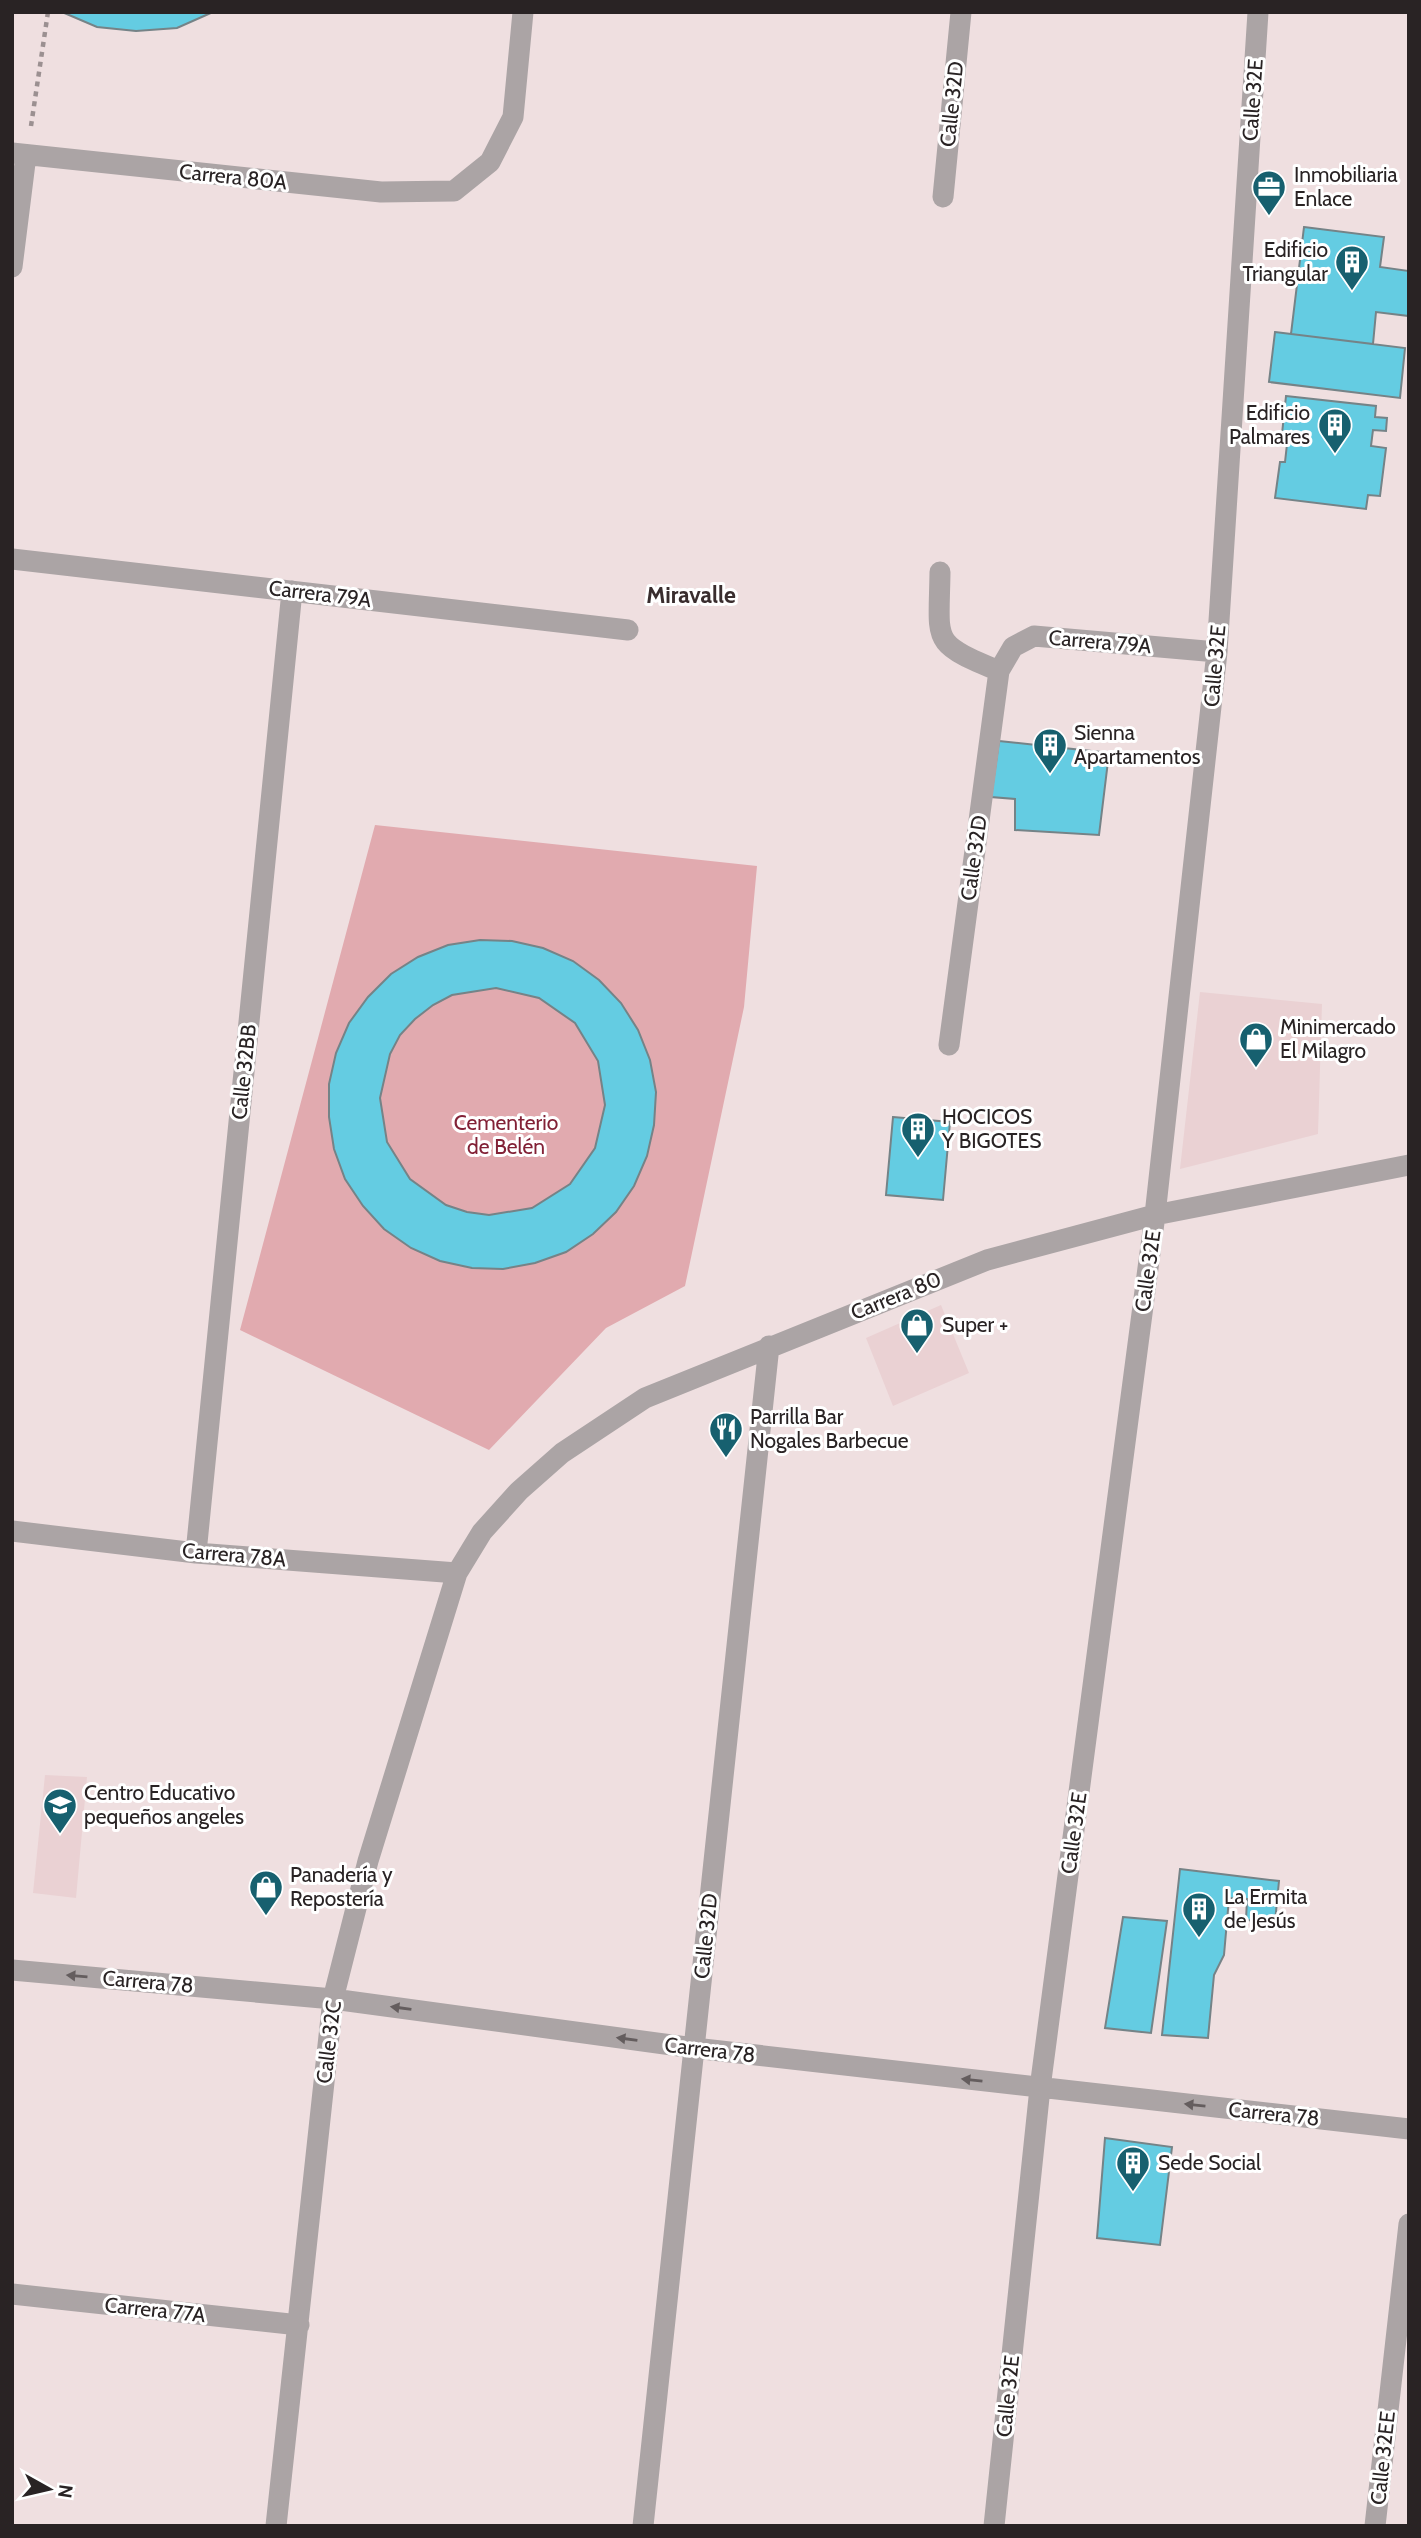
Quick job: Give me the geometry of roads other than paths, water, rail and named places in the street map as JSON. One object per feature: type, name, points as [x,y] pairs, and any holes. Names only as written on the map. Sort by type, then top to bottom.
[{"type":"street","name":"Carrera 80A","points":[[19,154],[381,192],[454,191],[490,162],[513,117],[523,12]]},
{"type":"street","name":"Calle 32D","points":[[943,197],[961,12]]},
{"type":"street","name":"Calle 32E","points":[[995,2526],[1040,2088],[1155,1215],[1217,652],[1258,12]]},
{"type":"street","points":[[12,267],[19,154]]},
{"type":"street","name":"Carrera 79A","points":[[12,559],[628,629]]},
{"type":"street","points":[[940,572],[939,626],[943,642],[954,652],[999,671]]},
{"type":"street","name":"Calle 32BB","points":[[196,1553],[292,591]]},
{"type":"street","name":"Carrera 79A","points":[[999,671],[1013,647],[1034,636],[1217,652]]},
{"type":"street","name":"Calle 32D","points":[[949,1045],[999,671]]},
{"type":"street","name":"Carrera 80","points":[[457,1573],[482,1532],[519,1491],[562,1453],[645,1398],[987,1260],[1155,1215],[1409,1165]]},
{"type":"street","name":"Calle 32D","points":[[643,2526],[769,1346]]},
{"type":"street","name":"Carrera 78A","points":[[12,1531],[196,1553],[457,1573]]},
{"type":"street","name":"Calle 32C","points":[[276,2526],[333,1999],[368,1861],[457,1573]]},
{"type":"street","name":"Carrera 78","points":[[12,1970],[333,1999],[694,2048],[1409,2129]]},
{"type":"street","name":"Calle 32EE","points":[[1375,2526],[1409,2224]]},
{"type":"street","name":"Carrera 77A","points":[[12,2294],[299,2325]]},
{"type":"place","name":"Inmobiliaria Enlace","points":[[1269,217]]},
{"type":"place","name":"Edificio Triangular","points":[[1352,292]]},
{"type":"place","name":"Edificio Palmares","points":[[1335,455]]},
{"type":"place","name":"Sienna Apartamentos","points":[[1050,775]]},
{"type":"place","name":"Minimercado El Milagro","points":[[1256,1069]]},
{"type":"place","name":"HOCICOS Y BIGOTES","points":[[918,1159]]},
{"type":"place","name":"Super +","points":[[917,1355]]},
{"type":"place","name":"Parrilla Bar Nogales Barbecue","points":[[726,1459]]},
{"type":"place","name":"Centro Educativo pequeños angeles","points":[[60,1835]]},
{"type":"place","name":"Panadería y Repostería","points":[[266,1917]]},
{"type":"place","name":"La Ermita de Jesús","points":[[1199,1939]]},
{"type":"place","name":"Sede Social","points":[[1133,2193]]},
{"type":"district","name":"Miravalle","points":[[691,595]]},
{"type":"park label","name":"Cementerio de Belén","points":[[506,1135]]}]
